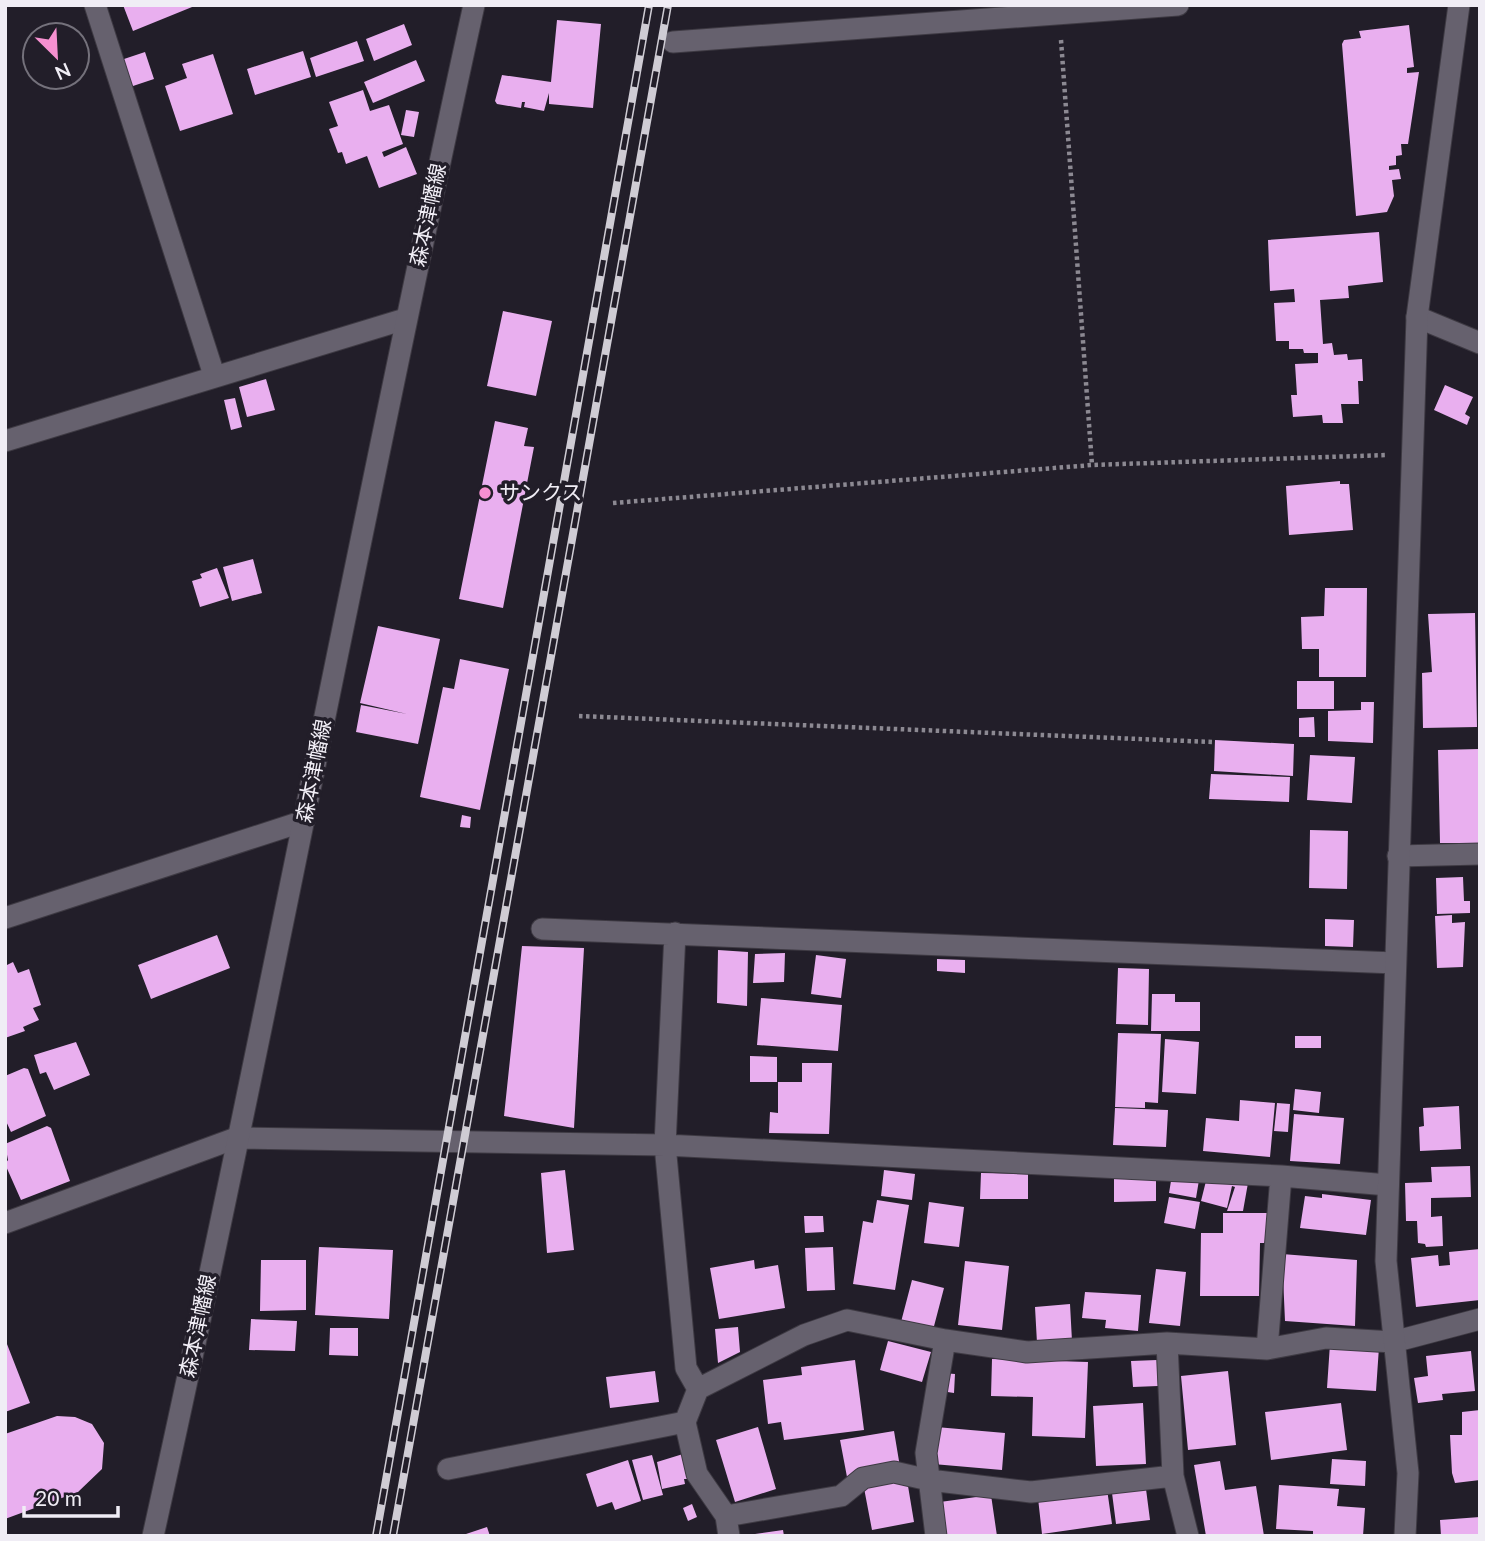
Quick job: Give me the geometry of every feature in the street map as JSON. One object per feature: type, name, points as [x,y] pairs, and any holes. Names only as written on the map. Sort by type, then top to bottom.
[{"type":"street","points":[[95,5],[214,375]]},
{"type":"street","name":"森本津幡線","points":[[153,1536],[304,821],[405,319],[474,5]]},
{"type":"street","points":[[673,42],[1178,5]]},
{"type":"street","points":[[1405,1536],[1408,1473],[1386,1261],[1412,454],[1417,317],[1459,5]]},
{"type":"street","points":[[1417,317],[1480,343]]},
{"type":"street","points":[[5,441],[214,375],[405,319]]},
{"type":"street","points":[[5,918],[304,821]]},
{"type":"street","points":[[1398,856],[1480,854]]},
{"type":"street","points":[[542,929],[1395,964]]},
{"type":"street","points":[[675,933],[665,1145],[686,1368],[698,1389]]},
{"type":"street","points":[[5,1223],[236,1138],[665,1145],[1280,1175],[1388,1185]]},
{"type":"street","points":[[1267,1349],[1280,1175]]},
{"type":"street","points":[[1172,1476],[1031,1492],[929,1480],[894,1472],[863,1478],[841,1496],[727,1526],[697,1474],[685,1422],[698,1389],[804,1335],[847,1320],[945,1340],[1027,1352],[1167,1343],[1267,1349],[1326,1338],[1393,1342],[1480,1319]]},
{"type":"street","points":[[936,1536],[926,1453],[945,1340]]},
{"type":"street","points":[[1167,1343],[1172,1476],[1188,1536]]},
{"type":"street","points":[[448,1469],[685,1422]]},
{"type":"path","points":[[1059,13],[1091,465]]},
{"type":"path","points":[[613,503],[1091,465],[1412,454]]},
{"type":"path","points":[[579,716],[1212,742]]},
{"type":"building","points":[[123,5],[197,5],[133,31]]},
{"type":"building","points":[[557,20],[601,24],[593,108],[549,104],[549,93],[544,111],[524,107],[525,102],[522,102],[521,108],[497,104],[495,101],[502,75],[551,82]]},
{"type":"building","points":[[404,24],[412,45],[374,61],[366,39]]},
{"type":"building","points":[[1409,25],[1414,67],[1407,68],[1407,73],[1419,72],[1408,144],[1401,144],[1402,155],[1396,156],[1396,165],[1389,166],[1389,170],[1399,169],[1401,179],[1392,180],[1394,196],[1387,212],[1356,216],[1342,44],[1344,40],[1361,38],[1359,31]]},
{"type":"building","points":[[357,41],[364,61],[316,77],[310,58]]},
{"type":"building","points":[[303,51],[311,77],[255,95],[247,69]]},
{"type":"building","points":[[145,52],[154,79],[130,87],[121,60]]},
{"type":"building","points":[[213,54],[233,114],[180,131],[165,86],[187,78],[182,64]]},
{"type":"building","points":[[416,60],[425,81],[373,103],[364,82]]},
{"type":"building","points":[[363,90],[370,111],[389,105],[403,144],[382,152],[384,157],[406,147],[417,174],[379,188],[367,156],[346,164],[342,152],[338,153],[329,129],[338,126],[329,102]]},
{"type":"building","points":[[406,110],[419,112],[414,137],[401,135]]},
{"type":"building","points":[[1379,232],[1383,282],[1348,286],[1349,298],[1320,300],[1323,344],[1332,343],[1334,355],[1347,354],[1348,360],[1362,359],[1363,381],[1358,381],[1359,404],[1341,404],[1343,423],[1323,423],[1322,415],[1293,417],[1291,395],[1297,395],[1295,364],[1318,363],[1318,353],[1289,349],[1289,341],[1276,341],[1274,303],[1295,302],[1294,289],[1270,291],[1268,240]]},
{"type":"building","points":[[503,311],[552,321],[536,396],[487,386]]},
{"type":"building","points":[[266,379],[275,410],[247,417],[239,387]]},
{"type":"building","points":[[1445,385],[1473,397],[1465,414],[1470,417],[1467,425],[1434,410]]},
{"type":"building","points":[[235,398],[242,427],[231,430],[224,400]]},
{"type":"building","points":[[495,421],[528,428],[524,446],[534,447],[503,608],[459,599]]},
{"type":"building","points":[[1340,481],[1340,484],[1349,484],[1353,530],[1289,535],[1286,486]]},
{"type":"building","points":[[253,559],[262,593],[232,601],[223,567]]},
{"type":"building","points":[[217,568],[229,598],[200,607],[192,581],[202,578],[200,574]]},
{"type":"building","points":[[1325,588],[1367,588],[1366,677],[1319,677],[1319,649],[1302,649],[1301,617],[1324,616]]},
{"type":"building","points":[[1475,613],[1477,727],[1423,728],[1422,673],[1432,672],[1428,614]]},
{"type":"building","points":[[378,626],[440,639],[418,744],[356,732],[361,705],[407,714],[360,703]]},
{"type":"building","points":[[460,659],[509,669],[480,810],[420,797],[443,687],[454,689]]},
{"type":"building","points":[[1297,681],[1334,681],[1334,709],[1297,709]]},
{"type":"building","points":[[1361,702],[1374,702],[1373,743],[1328,741],[1328,711],[1361,710]]},
{"type":"building","points":[[1314,717],[1315,737],[1299,737],[1299,718]]},
{"type":"building","points":[[1215,740],[1294,744],[1293,776],[1214,771]]},
{"type":"building","points":[[1479,749],[1480,843],[1440,843],[1438,750]]},
{"type":"building","points":[[1310,755],[1355,757],[1352,803],[1307,800]]},
{"type":"building","points":[[1211,774],[1290,777],[1289,802],[1209,799]]},
{"type":"building","points":[[462,815],[471,817],[470,828],[460,827]]},
{"type":"building","points":[[1310,830],[1348,831],[1347,889],[1309,888]]},
{"type":"building","points":[[1463,877],[1464,901],[1470,901],[1470,913],[1437,914],[1436,878]]},
{"type":"building","points":[[1452,915],[1452,923],[1465,922],[1463,967],[1437,968],[1435,916]]},
{"type":"building","points":[[1325,919],[1354,920],[1353,947],[1325,946]]},
{"type":"building","points":[[217,935],[230,968],[151,999],[138,965]]},
{"type":"building","points":[[522,946],[584,948],[574,1128],[504,1116]]},
{"type":"building","points":[[718,950],[748,952],[747,1006],[717,1003]]},
{"type":"building","points":[[785,953],[784,982],[753,983],[755,954]]},
{"type":"building","points":[[816,955],[846,959],[841,998],[811,994]]},
{"type":"building","points":[[937,959],[965,960],[965,973],[937,971]]},
{"type":"building","points":[[13,962],[18,973],[29,969],[41,1005],[33,1008],[39,1020],[23,1027],[25,1031],[5,1038],[5,966]]},
{"type":"building","points":[[1118,968],[1149,969],[1148,1025],[1116,1024]]},
{"type":"building","points":[[1152,994],[1175,994],[1175,1002],[1200,1002],[1200,1031],[1151,1031]]},
{"type":"building","points":[[761,998],[842,1005],[838,1051],[757,1045]]},
{"type":"building","points":[[1118,1033],[1161,1034],[1158,1103],[1145,1102],[1145,1108],[1115,1107]]},
{"type":"building","points":[[1295,1036],[1321,1036],[1321,1048],[1295,1048]]},
{"type":"building","points":[[1165,1039],[1199,1042],[1196,1094],[1162,1092]]},
{"type":"building","points":[[76,1042],[90,1075],[54,1090],[46,1072],[40,1074],[34,1055]]},
{"type":"building","points":[[750,1056],[777,1057],[777,1082],[750,1082]]},
{"type":"building","points":[[802,1063],[832,1063],[829,1134],[769,1133],[770,1112],[778,1113],[778,1082],[802,1082]]},
{"type":"building","points":[[24,1068],[28,1069],[46,1116],[11,1132],[5,1119],[5,1076]]},
{"type":"building","points":[[1295,1089],[1321,1092],[1319,1113],[1293,1110]]},
{"type":"building","points":[[1240,1100],[1275,1103],[1270,1157],[1203,1151],[1206,1118],[1239,1121]]},
{"type":"building","points":[[1277,1103],[1290,1104],[1288,1132],[1274,1131]]},
{"type":"building","points":[[1459,1106],[1461,1149],[1420,1151],[1419,1127],[1424,1126],[1423,1108]]},
{"type":"building","points":[[1115,1108],[1168,1110],[1166,1147],[1113,1145]]},
{"type":"building","points":[[1294,1114],[1344,1118],[1340,1164],[1290,1161]]},
{"type":"building","points":[[47,1126],[51,1128],[70,1181],[21,1200],[5,1164],[8,1160],[5,1144]]},
{"type":"building","points":[[1470,1166],[1471,1197],[1431,1198],[1431,1217],[1442,1216],[1443,1246],[1426,1247],[1425,1244],[1418,1243],[1417,1221],[1406,1221],[1405,1183],[1432,1182],[1431,1167]]},
{"type":"building","points":[[565,1170],[574,1250],[547,1253],[541,1173]]},
{"type":"building","points":[[884,1170],[915,1174],[912,1200],[881,1196]]},
{"type":"building","points":[[981,1173],[1028,1174],[1028,1199],[980,1199]]},
{"type":"building","points":[[1114,1173],[1156,1173],[1156,1201],[1114,1202]]},
{"type":"building","points":[[1172,1175],[1199,1180],[1196,1198],[1169,1193]]},
{"type":"building","points":[[1207,1177],[1248,1183],[1243,1211],[1227,1211],[1235,1187],[1232,1186],[1227,1208],[1201,1201]]},
{"type":"building","points":[[1322,1194],[1371,1200],[1366,1235],[1300,1228],[1305,1196],[1322,1198]]},
{"type":"building","points":[[1169,1197],[1200,1202],[1195,1229],[1164,1223]]},
{"type":"building","points":[[877,1200],[909,1205],[895,1290],[853,1284],[863,1221],[873,1223]]},
{"type":"building","points":[[929,1202],[964,1207],[959,1247],[924,1243]]},
{"type":"building","points":[[1223,1213],[1269,1213],[1268,1243],[1260,1243],[1259,1296],[1200,1296],[1201,1233],[1223,1233]]},
{"type":"building","points":[[804,1216],[823,1216],[824,1232],[805,1233]]},
{"type":"building","points":[[319,1247],[393,1250],[389,1319],[315,1315]]},
{"type":"building","points":[[833,1247],[835,1290],[807,1291],[805,1248]]},
{"type":"building","points":[[1480,1249],[1480,1300],[1416,1307],[1411,1258],[1438,1255],[1439,1266],[1450,1265],[1449,1252]]},
{"type":"building","points":[[1282,1254],[1357,1260],[1355,1326],[1285,1321]]},
{"type":"building","points":[[261,1260],[306,1260],[306,1310],[260,1311]]},
{"type":"building","points":[[754,1260],[755,1269],[778,1265],[785,1308],[719,1319],[710,1268]]},
{"type":"building","points":[[965,1261],[1009,1266],[1002,1330],[958,1325]]},
{"type":"building","points":[[1156,1269],[1186,1272],[1180,1326],[1149,1323]]},
{"type":"building","points":[[912,1280],[944,1288],[933,1330],[901,1322]]},
{"type":"building","points":[[1085,1292],[1141,1295],[1138,1331],[1105,1328],[1106,1320],[1082,1318]]},
{"type":"building","points":[[1070,1304],[1072,1341],[1037,1343],[1035,1307]]},
{"type":"building","points":[[251,1319],[297,1321],[295,1351],[249,1350]]},
{"type":"building","points":[[738,1327],[740,1352],[718,1363],[715,1329]]},
{"type":"building","points":[[330,1328],[358,1328],[358,1356],[329,1355]]},
{"type":"building","points":[[5,1339],[30,1403],[5,1412]]},
{"type":"building","points":[[888,1341],[931,1352],[922,1382],[880,1370]]},
{"type":"building","points":[[1330,1344],[1379,1347],[1376,1391],[1327,1388]]},
{"type":"building","points":[[1471,1351],[1475,1391],[1442,1394],[1443,1400],[1418,1403],[1414,1378],[1428,1376],[1426,1356]]},
{"type":"building","points":[[992,1359],[1088,1362],[1085,1438],[1032,1436],[1033,1397],[991,1396]]},
{"type":"building","points":[[855,1360],[864,1430],[784,1440],[781,1422],[768,1424],[763,1380],[802,1375],[801,1367]]},
{"type":"building","points":[[1157,1360],[1158,1386],[1133,1387],[1131,1361]]},
{"type":"building","points":[[655,1371],[659,1402],[610,1408],[606,1377]]},
{"type":"building","points":[[1228,1371],[1236,1445],[1188,1450],[1181,1376]]},
{"type":"building","points":[[942,1373],[955,1374],[954,1393],[941,1391]]},
{"type":"building","points":[[1143,1403],[1146,1464],[1096,1466],[1093,1406]]},
{"type":"building","points":[[1341,1403],[1347,1450],[1271,1460],[1265,1412]]},
{"type":"building","points":[[1480,1410],[1480,1480],[1455,1483],[1450,1435],[1462,1435],[1462,1412]]},
{"type":"building","points":[[57,1416],[75,1417],[92,1424],[104,1443],[102,1469],[78,1492],[5,1519],[5,1434]]},
{"type":"building","points":[[758,1427],[776,1489],[735,1502],[716,1440]]},
{"type":"building","points":[[936,1427],[1005,1433],[1002,1470],[933,1464]]},
{"type":"building","points":[[894,1431],[900,1467],[847,1477],[840,1440]]},
{"type":"building","points":[[683,1454],[688,1479],[684,1479],[685,1484],[662,1489],[657,1462]]},
{"type":"building","points":[[652,1455],[663,1495],[643,1500],[632,1460]]},
{"type":"building","points":[[1332,1459],[1366,1461],[1365,1486],[1330,1484]]},
{"type":"building","points":[[628,1460],[641,1501],[615,1510],[612,1502],[597,1507],[586,1474]]},
{"type":"building","points":[[1220,1461],[1225,1490],[1256,1486],[1264,1536],[1206,1536],[1194,1465]]},
{"type":"building","points":[[907,1480],[914,1522],[872,1530],[864,1488]]},
{"type":"building","points":[[1279,1485],[1339,1489],[1337,1506],[1365,1508],[1363,1536],[1313,1536],[1313,1531],[1276,1529]]},
{"type":"building","points":[[1107,1489],[1112,1524],[1042,1534],[1038,1498]]},
{"type":"building","points":[[1146,1489],[1150,1520],[1116,1524],[1112,1493]]},
{"type":"building","points":[[991,1495],[997,1536],[945,1536],[940,1502]]},
{"type":"building","points":[[692,1504],[697,1517],[688,1521],[683,1508]]},
{"type":"building","points":[[1480,1517],[1480,1536],[1441,1536],[1440,1520]]},
{"type":"building","points":[[487,1527],[490,1536],[463,1536],[463,1535]]},
{"type":"building","points":[[783,1530],[784,1536],[755,1536],[755,1534]]},
{"type":"railway","points":[[376,1536],[649,5]]},
{"type":"railway","points":[[393,1536],[668,5]]},
{"type":"place","name":"サンクス","points":[[485,493]]}]
